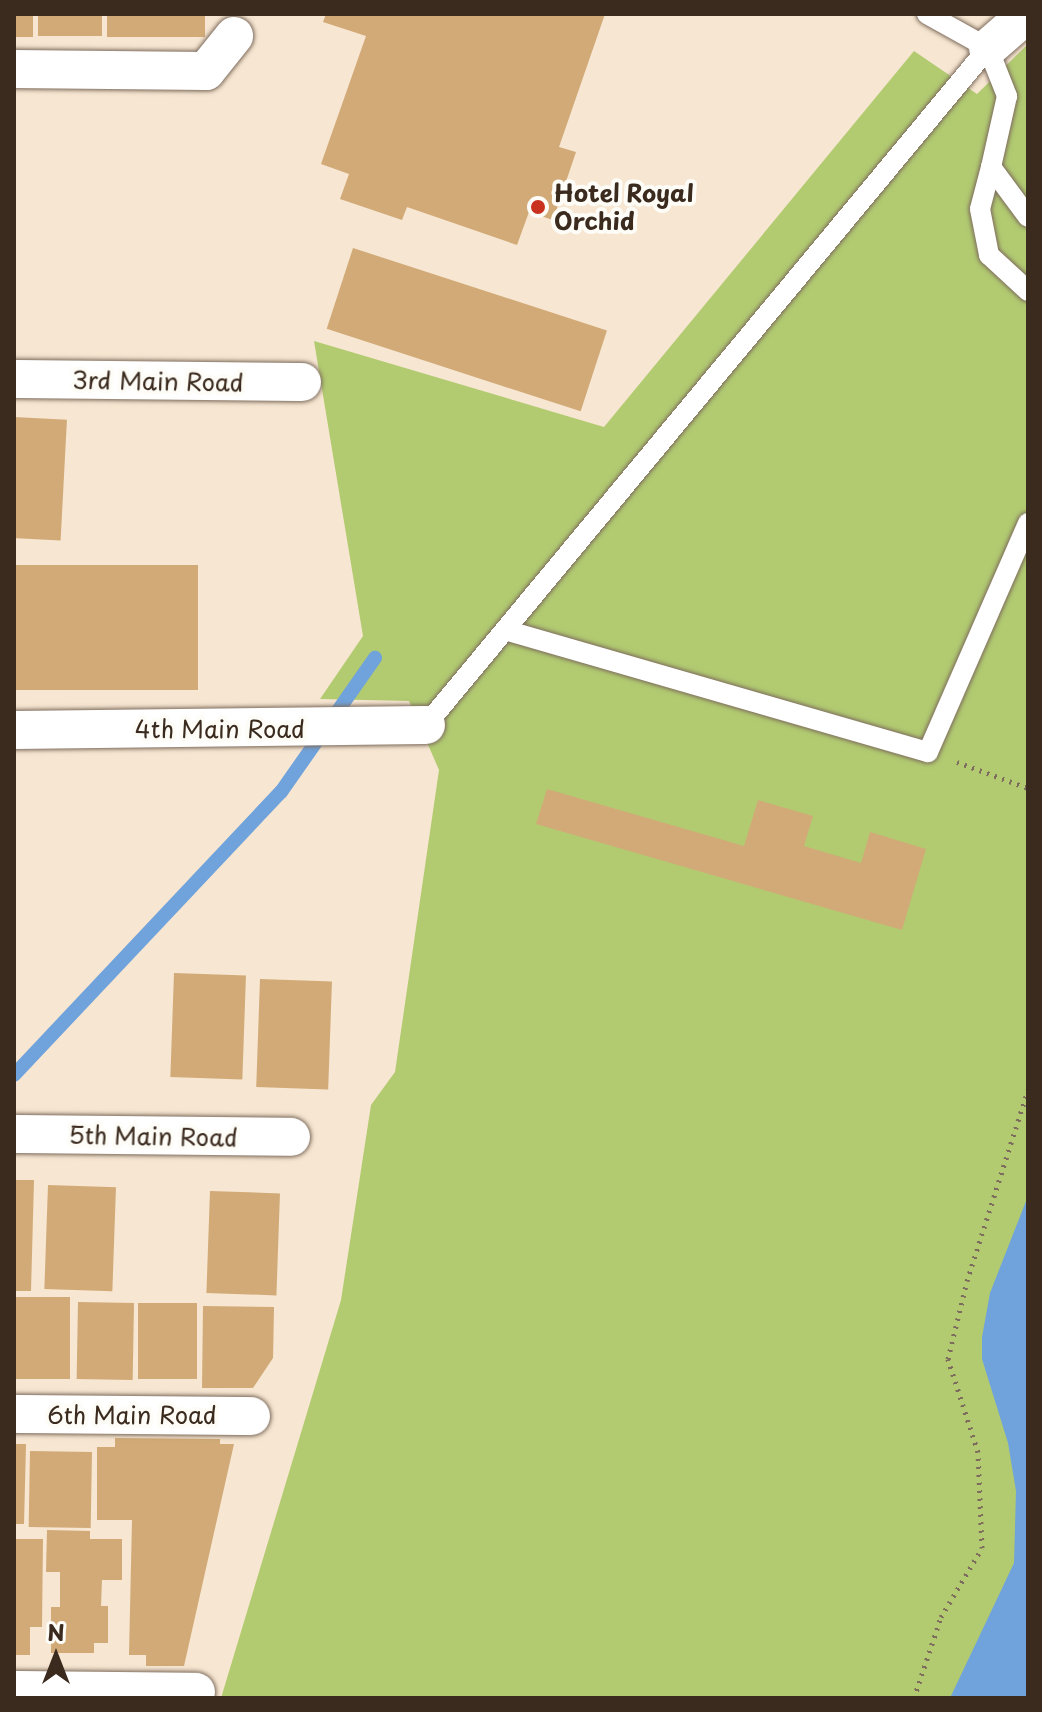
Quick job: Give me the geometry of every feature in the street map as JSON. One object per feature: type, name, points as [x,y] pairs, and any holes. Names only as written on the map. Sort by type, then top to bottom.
[{"type":"street","points":[[988,48],[1026,15]]},
{"type":"street","points":[[14,69],[206,71],[241,25]]},
{"type":"street","name":"3rd Main Road","points":[[14,379],[302,382]]},
{"type":"street","name":"4th Main Road","points":[[14,730],[426,725]]},
{"type":"street","name":"5th Main Road","points":[[14,1134],[291,1137]]},
{"type":"street","name":"6th Main Road","points":[[14,1414],[251,1416]]},
{"type":"street","points":[[14,1690],[196,1692]]},
{"type":"lane","points":[[927,14],[988,48],[1007,96],[980,209],[989,255],[1028,291]]},
{"type":"lane","points":[[426,725],[508,631],[801,267],[988,48]]},
{"type":"lane","points":[[991,167],[1028,217]]},
{"type":"lane","points":[[508,631],[928,752],[1028,523]]},
{"type":"path","points":[[928,752],[1028,788]]},
{"type":"path","points":[[914,1698],[941,1617],[982,1548],[978,1452],[948,1359],[967,1281],[1028,1090]]},
{"type":"green space","points":[[1028,44],[1028,1698],[221,1698],[341,1300],[371,1105],[395,1072],[439,770],[409,701],[320,699],[363,636],[314,341],[604,427],[914,51],[977,94]]},
{"type":"water","points":[[1028,1196],[1028,1698],[950,1698],[1014,1563],[1016,1491],[1008,1443],[982,1359],[982,1337],[990,1293]]},
{"type":"building","points":[[14,14],[33,14],[33,37],[14,37]]},
{"type":"building","points":[[38,14],[102,14],[102,36],[38,36]]},
{"type":"building","points":[[107,14],[205,14],[205,37],[107,37]]},
{"type":"building","points":[[326,14],[605,14],[559,147],[576,152],[553,220],[529,212],[517,245],[407,207],[402,220],[340,199],[349,174],[321,164],[366,36],[323,22]]},
{"type":"building","points":[[353,248],[607,331],[581,411],[327,329]]},
{"type":"building","points":[[14,417],[67,420],[61,541],[14,538]]},
{"type":"building","points":[[14,565],[198,565],[198,690],[14,690]]},
{"type":"building","points":[[547,789],[744,846],[758,800],[813,816],[804,846],[861,863],[870,832],[926,849],[902,930],[536,824]]},
{"type":"building","points":[[174,973],[246,976],[242,1079],[170,1077]]},
{"type":"building","points":[[260,979],[332,982],[328,1089],[256,1087]]},
{"type":"building","points":[[14,1180],[34,1180],[31,1291],[14,1291]]},
{"type":"building","points":[[48,1185],[116,1187],[112,1291],[44,1289]]},
{"type":"building","points":[[210,1191],[280,1193],[276,1295],[206,1293]]},
{"type":"building","points":[[14,1297],[70,1297],[70,1379],[14,1379]]},
{"type":"building","points":[[78,1302],[134,1303],[133,1380],[77,1379]]},
{"type":"building","points":[[138,1303],[197,1303],[197,1379],[138,1379]]},
{"type":"building","points":[[203,1306],[274,1307],[273,1358],[253,1388],[202,1388]]},
{"type":"building","points":[[115,1438],[220,1439],[220,1444],[234,1444],[184,1666],[146,1666],[146,1655],[129,1655],[132,1520],[97,1520],[97,1447],[115,1447]]},
{"type":"building","points":[[14,1444],[26,1444],[24,1524],[14,1524]]},
{"type":"building","points":[[30,1451],[92,1452],[91,1528],[29,1527]]},
{"type":"building","points":[[47,1530],[90,1531],[90,1539],[122,1539],[122,1580],[102,1580],[101,1606],[108,1606],[108,1643],[94,1643],[94,1653],[51,1653],[51,1607],[60,1607],[60,1572],[46,1572]]},
{"type":"building","points":[[14,1539],[43,1539],[42,1627],[30,1627],[30,1655],[14,1655]]},
{"type":"waterway","points":[[14,1075],[281,792],[375,658]]},
{"type":"place","name":"Hotel Royal Orchid","points":[[538,207]]}]
